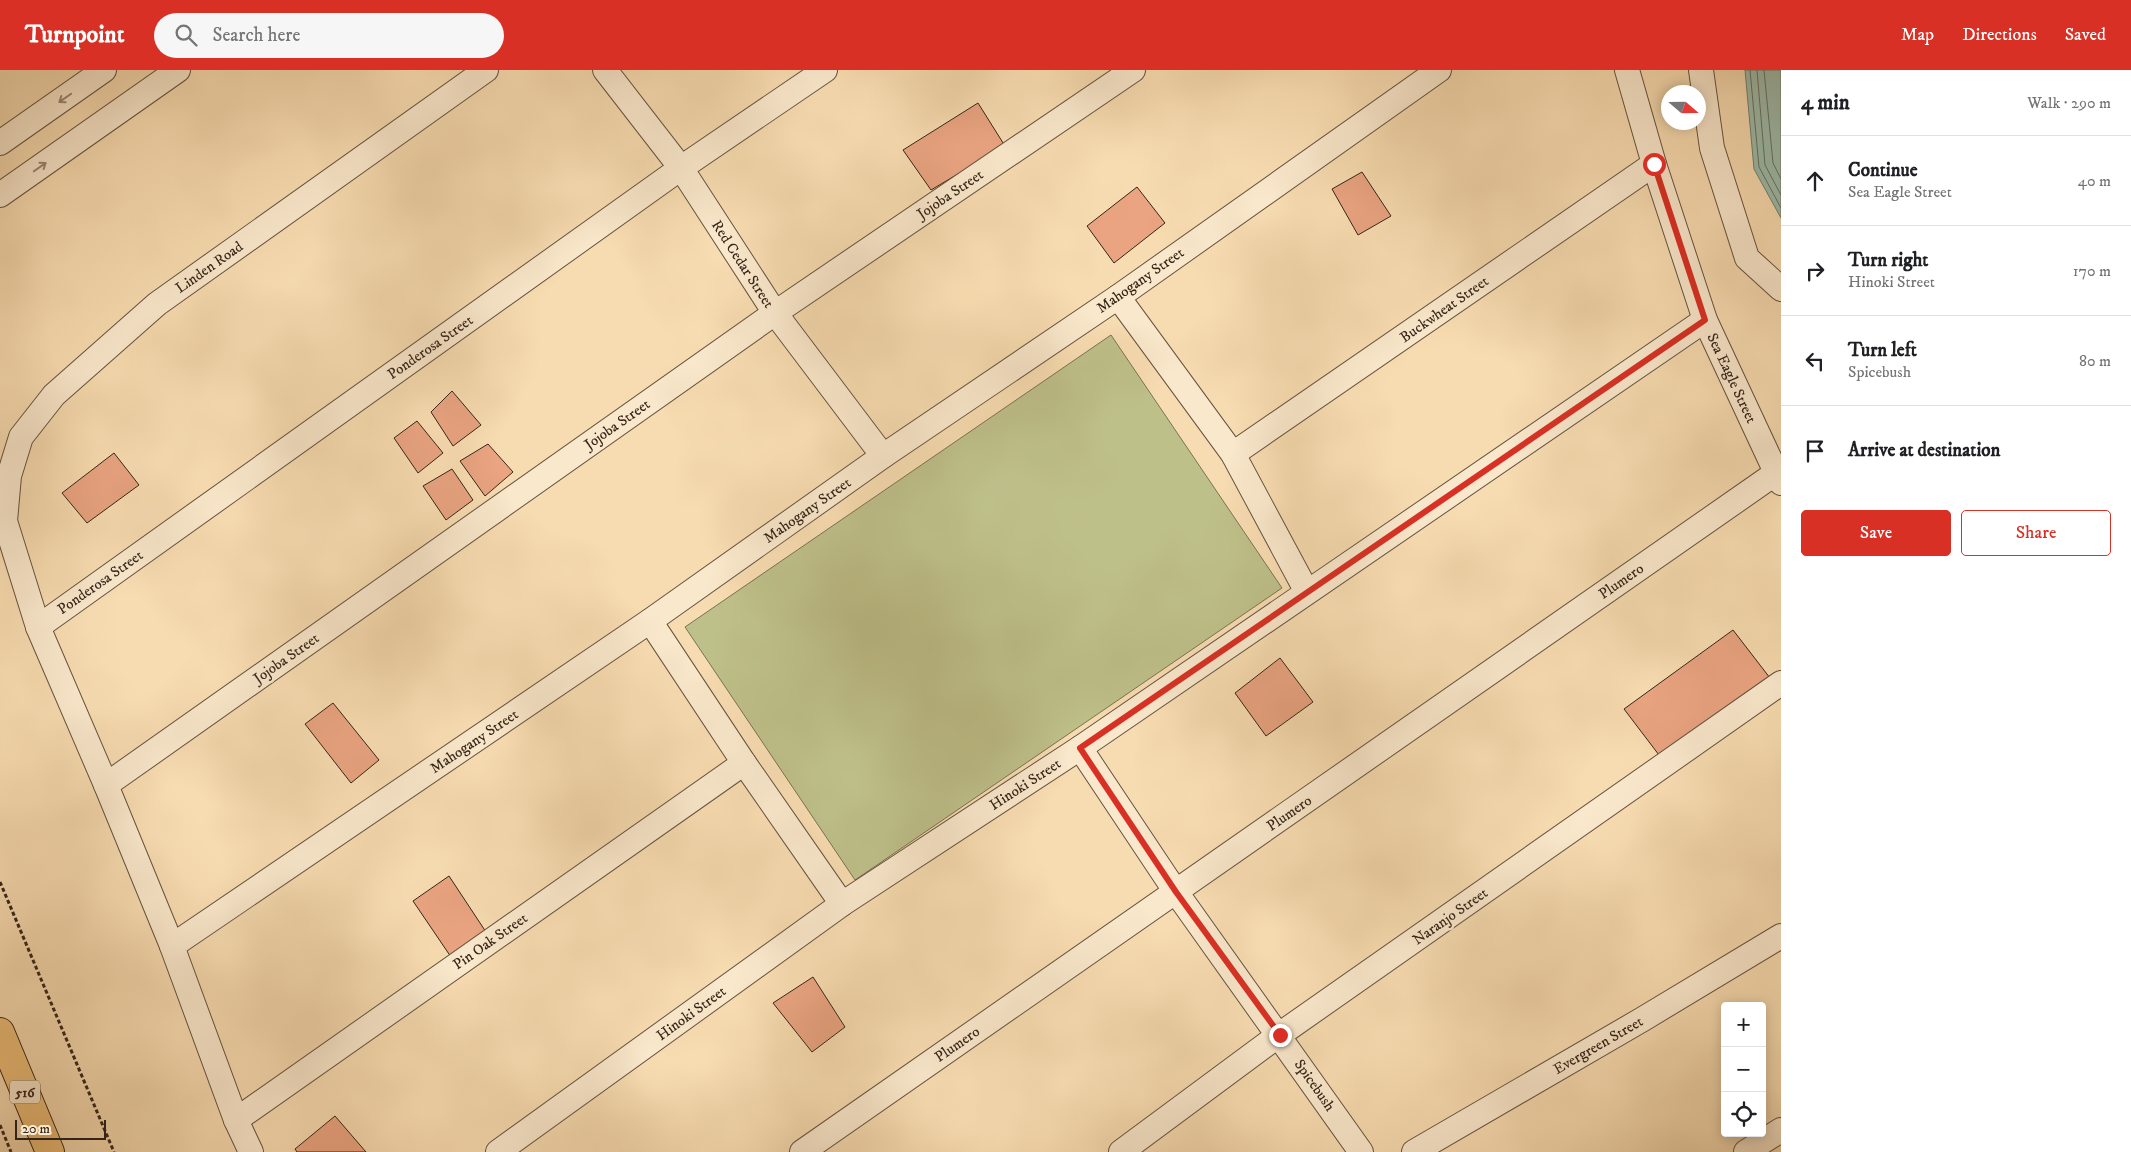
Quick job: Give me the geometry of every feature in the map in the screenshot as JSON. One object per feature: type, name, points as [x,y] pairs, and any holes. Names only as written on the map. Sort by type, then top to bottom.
[{"type":"highway","name":"516","points":[[0,1032],[50,1152]]},
{"type":"street","points":[[0,143],[104,70]]},
{"type":"street","points":[[0,195],[178,70]]},
{"type":"street","name":"Linden Road","points":[[38,627],[5,521],[9,476],[22,437],[54,395],[157,304],[486,70]]},
{"type":"street","name":"Red Cedar Street","points":[[604,70],[681,168],[775,313],[884,456]]},
{"type":"street","name":"Ponderosa Street","points":[[38,627],[681,168],[825,70]]},
{"type":"street","name":"Jojoba Street","points":[[106,785],[775,313],[1133,70]]},
{"type":"street","name":"Mahogany Street","points":[[172,946],[650,621],[884,456],[1118,297],[1439,70]]},
{"type":"street","name":"Sea Eagle Street","points":[[1627,70],[1654,164],[1705,320],[1778,478]]},
{"type":"street","points":[[1701,70],[1712,148],[1747,258],[1781,290]]},
{"type":"street","name":"Buckwheat Street","points":[[1233,454],[1654,164]]},
{"type":"street","points":[[1118,297],[1233,454],[1307,592]]},
{"type":"street","name":"Hinoki Street","points":[[498,1152],[842,904],[1080,748],[1705,320]]},
{"type":"street","name":"Plumero","points":[[802,1152],[1778,478]]},
{"type":"street","points":[[650,621],[744,763],[842,904]]},
{"type":"street","points":[[38,627],[106,785],[172,946],[236,1120],[251,1152]]},
{"type":"street","name":"Naranjo Street","points":[[1120,1152],[1280,1035],[1781,683]]},
{"type":"street","name":"Spicebush","points":[[1080,748],[1176,892],[1280,1035],[1361,1152]]},
{"type":"street","name":"Pin Oak Street","points":[[236,1120],[744,763]]},
{"type":"street","name":"Evergreen Street","points":[[1414,1152],[1635,1024],[1781,936]]},
{"type":"street","points":[[1746,1152],[1781,1130]]},
{"type":"path","points":[[0,882],[114,1152]]},
{"type":"path","points":[[0,1125],[11,1152]]},
{"type":"green space","points":[[1111,335],[1282,588],[855,880],[685,627]]},
{"type":"water","points":[[1745,70],[1781,70],[1781,218],[1754,169]]},
{"type":"building","points":[[978,103],[1005,146],[931,190],[903,150]]},
{"type":"building","points":[[1362,172],[1391,216],[1358,235],[1332,189]]},
{"type":"building","points":[[1137,187],[1165,223],[1114,263],[1087,226]]},
{"type":"building","points":[[452,391],[481,425],[453,446],[431,412]]},
{"type":"building","points":[[417,421],[443,453],[418,473],[394,438]]},
{"type":"building","points":[[488,444],[513,472],[485,496],[460,461]]},
{"type":"building","points":[[114,453],[139,485],[87,523],[62,493]]},
{"type":"building","points":[[452,469],[473,500],[446,520],[423,486]]},
{"type":"building","points":[[1733,630],[1770,678],[1659,755],[1624,709]]},
{"type":"building","points":[[1280,658],[1313,702],[1266,736],[1235,693]]},
{"type":"building","points":[[333,703],[379,760],[351,783],[305,724]]},
{"type":"building","points":[[449,876],[486,932],[451,957],[413,901]]},
{"type":"building","points":[[813,977],[845,1027],[812,1052],[773,1003]]},
{"type":"building","points":[[335,1116],[366,1152],[297,1152],[295,1149]]},
{"type":"route","points":[[1280,1035],[1176,892],[1080,748],[1705,320],[1654,164]]}]
